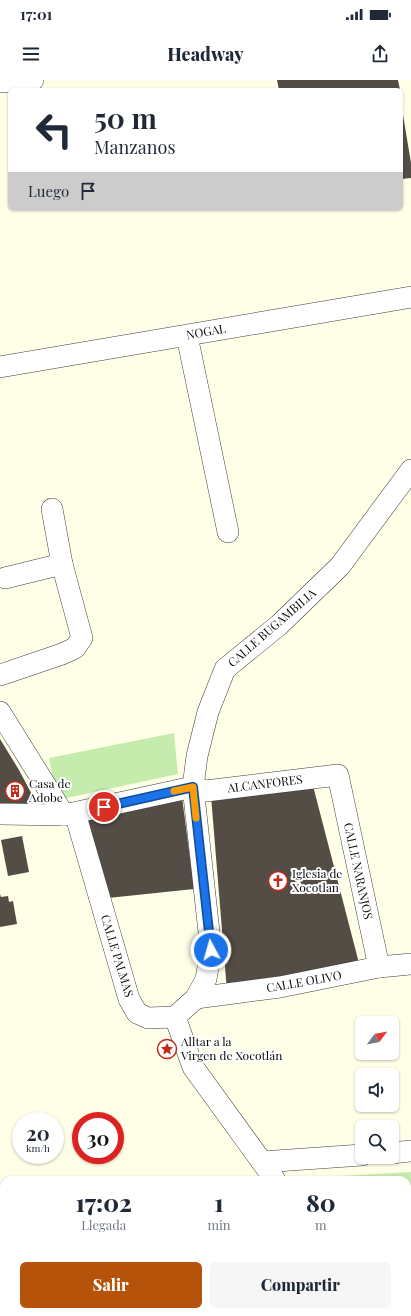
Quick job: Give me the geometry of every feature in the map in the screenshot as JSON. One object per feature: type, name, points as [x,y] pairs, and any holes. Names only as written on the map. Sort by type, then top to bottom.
[{"type":"street","points":[[0,82],[33,80]]},
{"type":"street","name":"NOGAL","points":[[0,367],[411,297]]},
{"type":"street","points":[[187,336],[228,532]]},
{"type":"street","name":"CALLE BUGAMBILIA","points":[[175,1018],[196,998],[206,980],[211,950],[193,787],[197,756],[208,712],[225,669],[279,624],[340,566],[411,470]]},
{"type":"street","points":[[0,675],[62,654],[75,648],[82,638],[62,564],[52,509]]},
{"type":"street","points":[[5,578],[62,564]]},
{"type":"street","name":"CALLE PALMAS","points":[[0,712],[70,814],[129,999],[137,1013],[148,1018],[175,1018]]},
{"type":"street","name":"ALCANFORES","points":[[193,787],[206,791],[338,775]]},
{"type":"street","name":"CALLE NARANJOS","points":[[338,775],[378,967]]},
{"type":"street","points":[[0,814],[70,814],[193,787]]},
{"type":"street","name":"CALLE OLIVO","points":[[196,998],[280,987],[378,967],[411,964]]},
{"type":"street","points":[[175,1018],[193,1068],[272,1176]]},
{"type":"street","points":[[399,1153],[411,1152]]},
{"type":"street","points":[[262,1162],[355,1155]]},
{"type":"green space","points":[[174,733],[178,774],[57,800],[49,758]]},
{"type":"green space","points":[[411,1172],[411,1176],[340,1176]]},
{"type":"building","points":[[277,80],[398,80],[400,88],[279,88]]},
{"type":"building","points":[[403,115],[411,163],[411,178],[403,179]]},
{"type":"building","name":"Casa de Adobe","points":[[0,739],[19,770],[37,804],[0,803]]},
{"type":"building","name":"Iglesia de Xocotlan","points":[[312,782],[360,967],[227,991],[211,796]]},
{"type":"building","points":[[182,797],[194,889],[108,898],[84,816]]},
{"type":"building","points":[[22,836],[29,872],[8,876],[1,840]]},
{"type":"building","points":[[0,894],[1,897],[8,896],[9,902],[13,901],[17,924],[0,927]]},
{"type":"slow traffic","points":[[174,791],[193,787],[196,818]]},
{"type":"place","name":"Casa de Adobe","points":[[15,791]]},
{"type":"place","name":"Iglesia de Xocotlan","points":[[278,881]]},
{"type":"place","name":"Alltar a la Virgen de Xocotlán","points":[[167,1049]]},
{"type":"route","points":[[104,807],[193,787],[211,950]]}]
